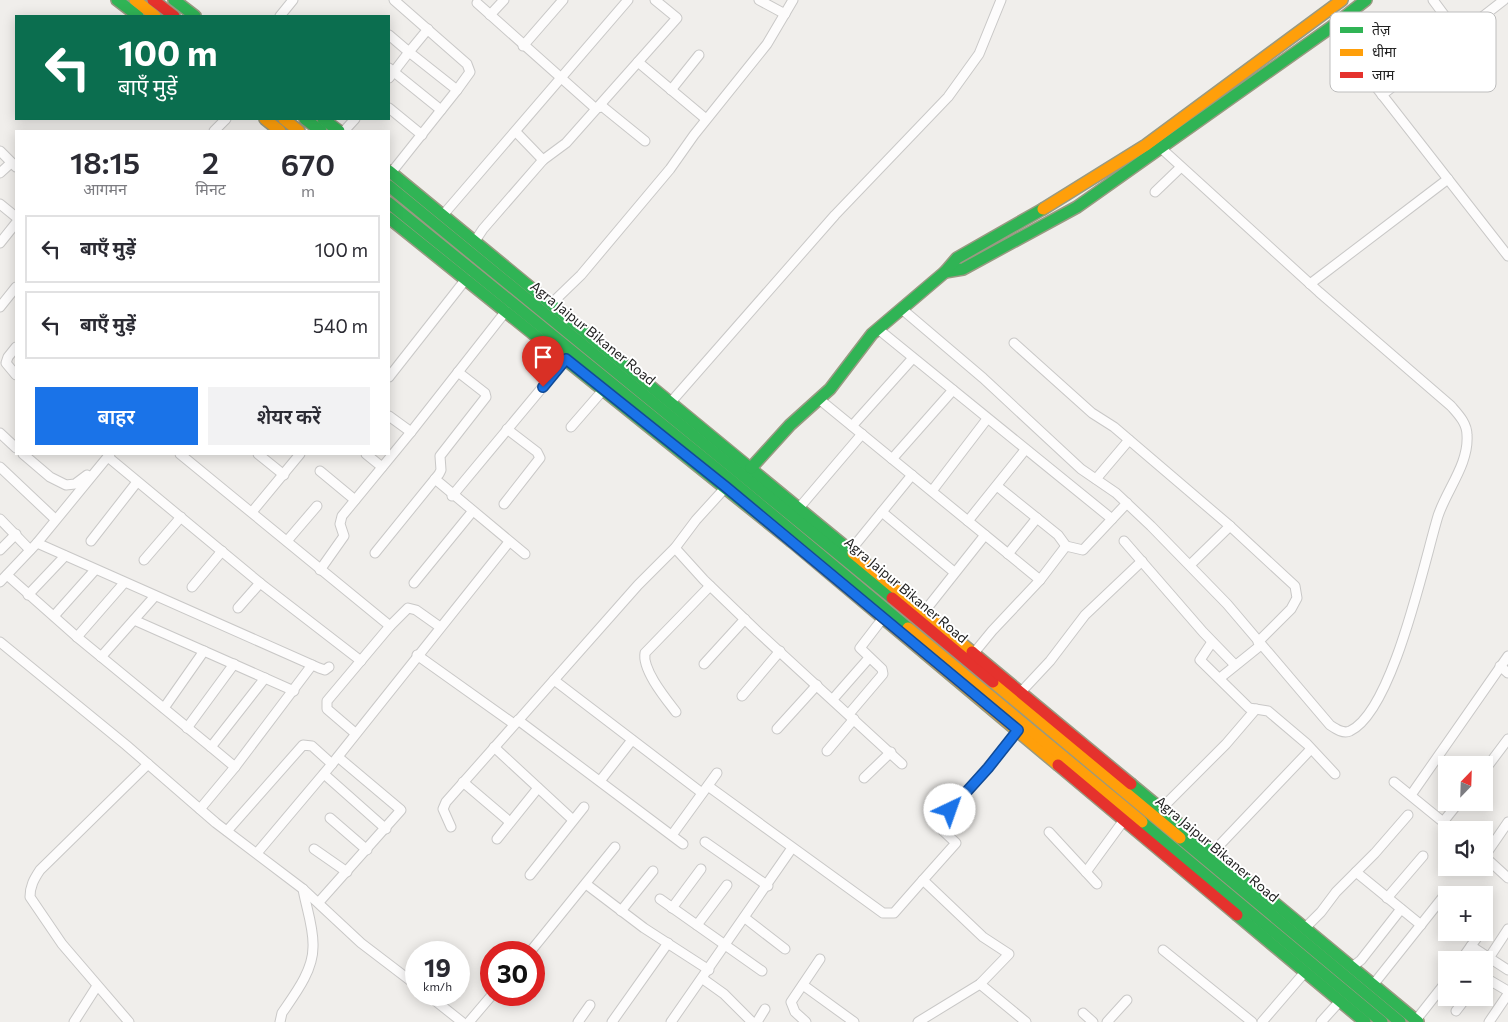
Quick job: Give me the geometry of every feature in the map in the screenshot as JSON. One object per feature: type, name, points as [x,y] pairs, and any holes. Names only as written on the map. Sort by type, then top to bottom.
[{"type":"main road","points":[[117,0],[137,15]]},
{"type":"main road","points":[[135,0],[154,15]]},
{"type":"main road","points":[[153,0],[173,15]]},
{"type":"main road","points":[[174,0],[193,15]]},
{"type":"main road","points":[[751,468],[790,426],[830,389],[878,329],[903,310],[945,272],[957,258],[1109,169],[1229,86],[1342,0]]},
{"type":"main road","points":[[1351,12],[1366,0]]},
{"type":"main road","points":[[945,272],[963,269],[1077,207],[1116,182],[1330,28]]},
{"type":"main road","points":[[266,120],[279,130]]},
{"type":"main road","points":[[285,120],[299,130]]},
{"type":"main road","points":[[306,120],[320,130]]},
{"type":"main road","points":[[324,120],[338,130]]},
{"type":"main road","points":[[1109,169],[1116,182]]},
{"type":"main road","points":[[390,172],[552,303],[1417,1021]]},
{"type":"main road","name":"Agra Jaipur Bikaner Road","points":[[390,187],[918,619],[1400,1022]]},
{"type":"main road","name":"Agra Jaipur Bikaner Road","points":[[390,204],[732,480],[1382,1022]]},
{"type":"main road","points":[[390,220],[726,487],[1365,1022]]},
{"type":"street","points":[[281,15],[293,0]]},
{"type":"street","points":[[390,172],[422,135],[468,76],[470,68],[394,0]]},
{"type":"street","points":[[490,15],[504,0]]},
{"type":"street","points":[[523,46],[563,0]]},
{"type":"street","points":[[443,215],[628,0]]},
{"type":"street","points":[[475,241],[483,229],[543,160],[566,142],[677,18],[655,0]]},
{"type":"street","points":[[759,0],[784,14]]},
{"type":"street","points":[[552,303],[582,275],[670,169],[706,119],[767,44],[793,0]]},
{"type":"street","points":[[671,402],[835,215],[948,97],[979,54],[1001,0]]},
{"type":"street","points":[[1433,0],[1442,12]]},
{"type":"street","points":[[1489,12],[1504,0]]},
{"type":"street","points":[[477,3],[523,46],[595,108],[603,107],[645,141]]},
{"type":"street","points":[[428,29],[390,72],[441,110]]},
{"type":"street","points":[[390,36],[457,90]]},
{"type":"street","points":[[671,90],[699,55]]},
{"type":"street","points":[[638,62],[706,119]]},
{"type":"street","points":[[1385,92],[1382,94],[1508,256]]},
{"type":"street","points":[[390,109],[422,135]]},
{"type":"street","points":[[215,130],[225,120]]},
{"type":"street","points":[[345,130],[354,120]]},
{"type":"street","points":[[516,132],[543,160]]},
{"type":"street","points":[[903,310],[983,378],[1081,469],[1127,503],[1227,604],[1301,694],[1336,730],[1350,731],[1365,719],[1380,696],[1400,646],[1438,517],[1456,479],[1467,442],[1467,430],[1464,422],[1451,406],[1310,284],[1162,149]]},
{"type":"street","points":[[0,152],[14,165],[0,173]]},
{"type":"street","points":[[1155,192],[1181,167]]},
{"type":"street","points":[[1310,284],[1448,179]]},
{"type":"street","points":[[0,204],[15,216]]},
{"type":"street","points":[[0,243],[15,224]]},
{"type":"street","points":[[390,376],[466,279]]},
{"type":"street","points":[[0,307],[15,288]]},
{"type":"street","points":[[320,570],[343,540],[344,534],[340,519],[506,311]]},
{"type":"street","points":[[878,329],[1112,519]]},
{"type":"street","points":[[1014,343],[1092,413],[1129,440],[1230,526],[1297,590],[1297,598],[1291,609],[1259,643],[1220,678]]},
{"type":"street","points":[[15,348],[3,360],[15,374]]},
{"type":"street","points":[[852,426],[913,358]]},
{"type":"street","points":[[452,496],[566,359]]},
{"type":"street","points":[[374,553],[435,479],[441,470],[440,456],[486,395],[458,372]]},
{"type":"street","points":[[571,427],[604,389]]},
{"type":"street","points":[[892,459],[953,390]]},
{"type":"street","points":[[819,399],[1040,580]]},
{"type":"street","points":[[390,417],[411,432]]},
{"type":"street","points":[[932,492],[988,419]]},
{"type":"street","points":[[504,504],[540,458],[537,452],[507,429]]},
{"type":"street","points":[[0,433],[15,447]]},
{"type":"street","points":[[799,508],[862,434]]},
{"type":"street","points":[[1096,479],[1129,440]]},
{"type":"street","points":[[968,521],[1025,450]]},
{"type":"street","points":[[25,455],[50,477],[66,486],[75,484],[94,471]]},
{"type":"street","points":[[0,582],[34,546],[109,455],[137,482],[222,552],[361,661]]},
{"type":"street","points":[[181,455],[390,626]]},
{"type":"street","points":[[259,455],[284,475]]},
{"type":"street","points":[[252,512],[299,455]]},
{"type":"street","points":[[367,455],[382,467]]},
{"type":"street","points":[[0,467],[56,519]]},
{"type":"street","points":[[320,472],[355,500]]},
{"type":"street","points":[[850,551],[912,475]]},
{"type":"street","points":[[435,479],[452,496],[525,554]]},
{"type":"street","points":[[91,541],[137,482]]},
{"type":"street","points":[[997,486],[1058,535],[1066,546],[1083,550],[1127,503]]},
{"type":"street","points":[[452,827],[443,809],[446,802],[638,585],[675,548],[696,520],[726,487]]},
{"type":"street","points":[[287,540],[317,506]]},
{"type":"street","points":[[414,583],[472,512]]},
{"type":"street","points":[[882,512],[954,572]]},
{"type":"street","points":[[144,560],[181,517]]},
{"type":"street","points":[[1008,554],[1037,518]]},
{"type":"street","points":[[0,519],[16,534],[34,546],[65,556],[312,665],[323,669],[329,667]]},
{"type":"street","points":[[1190,565],[1230,526]]},
{"type":"street","points":[[0,550],[16,534]]},
{"type":"street","points":[[924,612],[985,535]]},
{"type":"street","points":[[1124,541],[1212,642],[1235,665]]},
{"type":"street","points":[[257,853],[324,774],[509,542]]},
{"type":"street","points":[[974,653],[1040,580],[1066,546]]},
{"type":"street","points":[[675,548],[710,586],[902,764]]},
{"type":"street","points":[[192,588],[222,552]]},
{"type":"street","points":[[28,595],[65,556]]},
{"type":"street","points":[[1021,692],[1050,661],[1085,615],[1142,561]]},
{"type":"street","points":[[54,616],[95,570]]},
{"type":"street","points":[[7,574],[28,595],[77,637],[235,767]]},
{"type":"street","points":[[238,608],[260,582]]},
{"type":"street","points":[[77,637],[124,583]]},
{"type":"street","points":[[676,712],[661,692],[648,668],[646,654],[710,586]]},
{"type":"street","points":[[101,657],[156,596]]},
{"type":"street","points":[[355,733],[326,707],[327,701],[405,610],[411,608],[440,627]]},
{"type":"street","points":[[827,750],[883,673],[882,669],[861,650],[860,646],[883,618]]},
{"type":"street","points":[[704,664],[745,619]]},
{"type":"street","points":[[134,620],[294,691]]},
{"type":"street","points":[[0,642],[227,831],[303,888],[361,942],[405,976]]},
{"type":"street","points":[[1212,642],[1200,660],[1249,708],[1268,711],[1311,749],[1335,774]]},
{"type":"street","points":[[164,708],[204,651]]},
{"type":"street","points":[[742,696],[780,651]]},
{"type":"street","points":[[417,655],[600,781],[683,844]]},
{"type":"street","points":[[1411,795],[1508,656]]},
{"type":"street","points":[[832,699],[869,658]]},
{"type":"street","points":[[188,728],[234,664]]},
{"type":"street","points":[[200,808],[235,767],[312,665]]},
{"type":"street","points":[[1500,666],[1508,673]]},
{"type":"street","points":[[212,747],[264,678]]},
{"type":"street","points":[[554,680],[632,740],[792,848],[883,913],[894,913],[956,843],[938,826],[1018,730]]},
{"type":"street","points":[[776,729],[817,685]]},
{"type":"street","points":[[1161,809],[1226,744],[1256,709]]},
{"type":"street","points":[[1493,759],[1508,739]]},
{"type":"street","points":[[600,781],[632,740]]},
{"type":"street","points":[[227,831],[303,745],[312,746],[335,760],[401,808],[399,814],[386,829],[319,902]]},
{"type":"street","points":[[494,747],[573,820]]},
{"type":"street","points":[[1213,852],[1311,749]]},
{"type":"street","points":[[864,778],[891,752]]},
{"type":"street","points":[[129,1022],[57,937],[30,897],[30,890],[40,870],[148,764]]},
{"type":"street","points":[[672,836],[717,773]]},
{"type":"street","points":[[324,774],[386,829]]},
{"type":"street","points":[[463,782],[510,822]]},
{"type":"street","points":[[1394,782],[1442,821]]},
{"type":"street","points":[[497,839],[538,788]]},
{"type":"street","points":[[530,875],[584,807]]},
{"type":"street","points":[[1444,821],[1452,811]]},
{"type":"street","points":[[1305,928],[1408,815]]},
{"type":"street","points":[[330,818],[367,850]]},
{"type":"street","points":[[1086,872],[1124,820]]},
{"type":"street","points":[[1493,843],[1508,822]]},
{"type":"street","points":[[1049,832],[1097,884]]},
{"type":"street","points":[[705,842],[768,886]]},
{"type":"street","points":[[539,941],[616,847]]},
{"type":"street","points":[[671,1022],[768,886],[792,848]]},
{"type":"street","points":[[314,849],[346,872]]},
{"type":"street","points":[[1387,898],[1423,856]]},
{"type":"street","points":[[1493,864],[1508,878]]},
{"type":"street","points":[[672,908],[701,869]]},
{"type":"street","points":[[621,911],[653,871]]},
{"type":"street","points":[[1356,872],[1421,925]]},
{"type":"street","points":[[918,1022],[980,984],[994,972],[1009,954],[983,937],[923,880]]},
{"type":"street","points":[[586,884],[621,911],[709,970]]},
{"type":"street","points":[[697,925],[727,885]]},
{"type":"street","points":[[280,1022],[282,1013],[310,965],[313,954],[314,945],[303,888]]},
{"type":"street","points":[[660,899],[762,971]]},
{"type":"street","points":[[1373,985],[1438,903]]},
{"type":"street","points":[[1352,968],[1361,960],[1401,909]]},
{"type":"street","points":[[745,918],[785,949]]},
{"type":"street","points":[[1493,952],[1508,929]]},
{"type":"street","points":[[1467,951],[1475,941]]},
{"type":"street","points":[[612,1022],[668,943]]},
{"type":"street","points":[[1471,946],[1478,951]]},
{"type":"street","points":[[1163,950],[1252,1022]]},
{"type":"street","points":[[806,1022],[792,1007],[791,1002],[820,959]]},
{"type":"street","points":[[1493,961],[1508,970]]},
{"type":"street","points":[[1262,1022],[1305,972]]},
{"type":"street","points":[[703,979],[724,994],[752,1022]]},
{"type":"street","points":[[803,984],[854,1022]]},
{"type":"street","points":[[980,984],[1026,1022]]},
{"type":"street","points":[[1489,1022],[1508,993],[1493,984]]},
{"type":"street","points":[[74,1022],[97,986]]},
{"type":"street","points":[[1417,1021],[1438,993]]},
{"type":"street","points":[[1107,1022],[1128,1000]]},
{"type":"street","points":[[1322,1022],[1340,1001]]},
{"type":"street","points":[[578,1022],[590,1005]]},
{"type":"street","points":[[442,1006],[462,1022]]},
{"type":"street","points":[[473,1021],[484,1006]]},
{"type":"street","points":[[1456,1011],[1460,1006]]},
{"type":"street","points":[[757,1022],[765,1009]]},
{"type":"street","points":[[1083,1013],[1093,1022]]},
{"type":"traffic: fast","points":[[117,0],[137,15]]},
{"type":"traffic: fast","points":[[174,0],[194,15]]},
{"type":"traffic: fast","points":[[1351,12],[1366,0]]},
{"type":"traffic: fast","points":[[945,272],[963,269],[1077,207],[1330,28]]},
{"type":"traffic: fast","points":[[306,120],[320,130]]},
{"type":"traffic: fast","points":[[324,120],[338,130]]},
{"type":"traffic: fast","points":[[390,172],[853,553]]},
{"type":"traffic: fast","points":[[390,187],[892,598]]},
{"type":"traffic: fast","points":[[390,204],[732,481],[908,628]]},
{"type":"traffic: fast","points":[[751,468],[790,425],[830,389],[872,334],[945,272],[957,258],[1043,209]]},
{"type":"traffic: fast","points":[[390,219],[791,541]]},
{"type":"traffic: fast","points":[[1131,784],[1418,1022]]},
{"type":"traffic: fast","points":[[1142,822],[1382,1022]]},
{"type":"traffic: fast","points":[[1180,838],[1400,1022]]},
{"type":"traffic: fast","points":[[1237,915],[1365,1022]]},
{"type":"traffic: slow","points":[[135,0],[154,15]]},
{"type":"traffic: slow","points":[[1043,209],[1146,145],[1342,0]]},
{"type":"traffic: slow","points":[[266,120],[279,130]]},
{"type":"traffic: slow","points":[[285,120],[298,130]]},
{"type":"traffic: slow","points":[[791,541],[1058,765]]},
{"type":"traffic: slow","points":[[853,553],[972,652]]},
{"type":"traffic: slow","points":[[908,628],[1142,822]]},
{"type":"traffic: slow","points":[[993,682],[1180,838]]},
{"type":"traffic: jam","points":[[153,0],[173,15]]},
{"type":"traffic: jam","points":[[892,598],[993,682]]},
{"type":"traffic: jam","points":[[972,652],[1131,784]]},
{"type":"traffic: jam","points":[[1058,765],[1237,915]]},
{"type":"route","points":[[543,387],[566,359],[726,487],[1018,730],[988,768],[950,810]]}]
